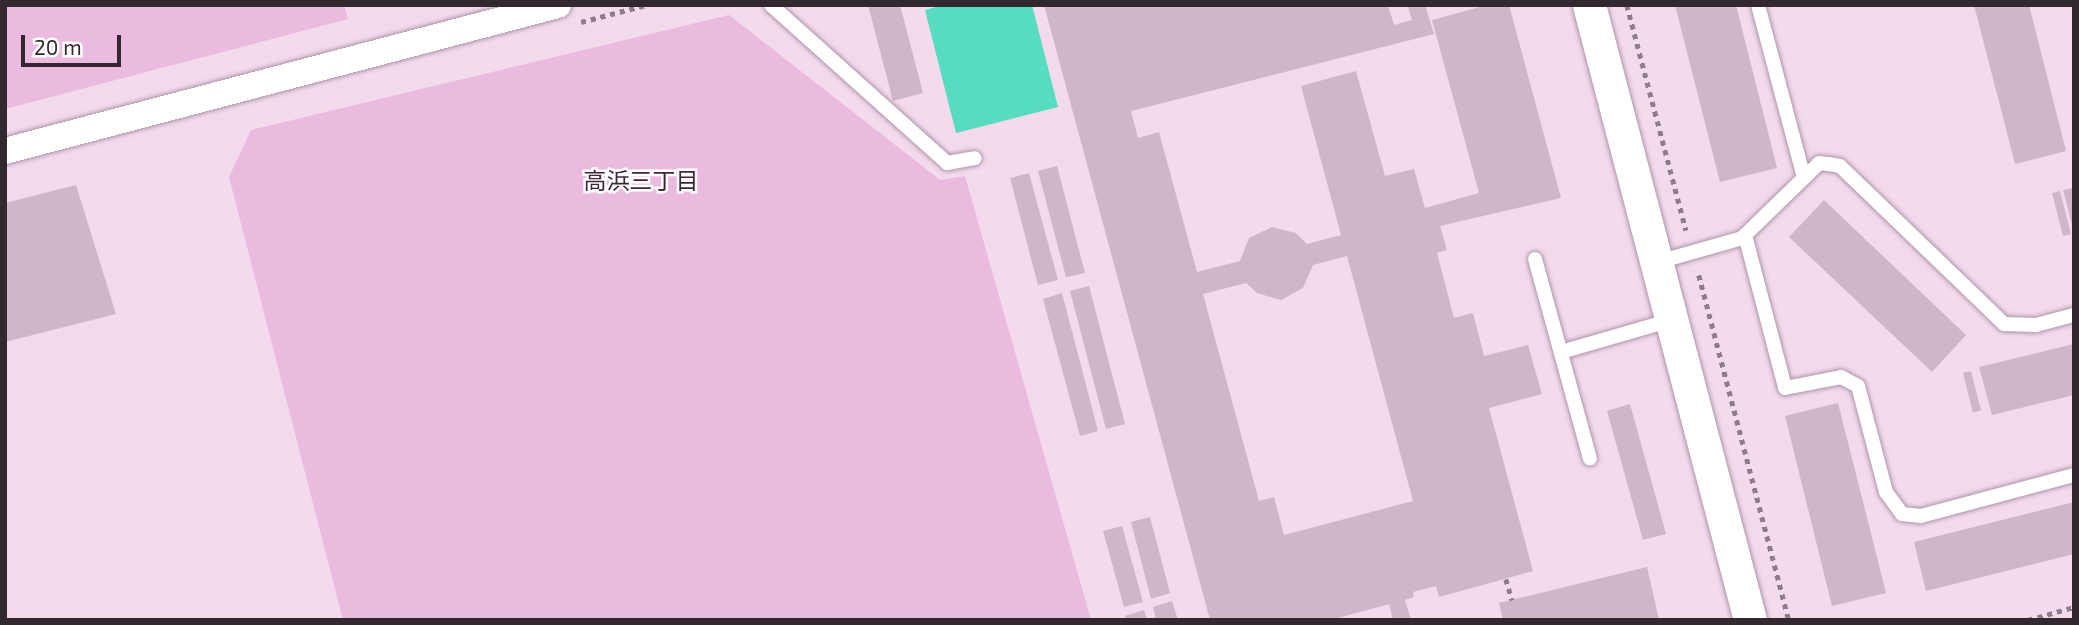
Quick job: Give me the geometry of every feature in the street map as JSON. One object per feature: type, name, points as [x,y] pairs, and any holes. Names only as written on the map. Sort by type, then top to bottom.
[{"type":"street","points":[[5,151],[558,5]]},
{"type":"street","points":[[1589,5],[1750,620]]},
{"type":"lane","points":[[771,5],[947,163],[975,158]]},
{"type":"lane","points":[[1758,5],[1804,178]]},
{"type":"lane","points":[[1658,262],[1724,246],[1745,235],[1819,163],[1840,166],[2004,324],[2036,325],[2074,315]]},
{"type":"lane","points":[[1745,235],[1785,388],[1840,377],[1858,386],[1886,492],[1902,514],[1921,516],[2074,475]]},
{"type":"lane","points":[[1535,259],[1590,459]]},
{"type":"lane","points":[[1561,352],[1673,320]]},
{"type":"path","points":[[1627,5],[1688,237]]},
{"type":"path","points":[[1698,272],[1789,620]]},
{"type":"path","points":[[1506,579],[1512,600]]},
{"type":"path","points":[[2028,620],[2074,607]]},
{"type":"shaded area","points":[[5,5],[344,5],[348,19],[5,109]]},
{"type":"shaded area","points":[[943,5],[1032,5],[1058,107],[956,133],[925,10]]},
{"type":"shaded area","points":[[729,15],[940,180],[965,176],[1091,620],[343,620],[229,177],[251,130]]},
{"type":"building","points":[[868,5],[900,5],[923,93],[893,101]]},
{"type":"building","points":[[1044,5],[1388,5],[1394,25],[1412,20],[1408,7],[1425,5],[1434,34],[1131,111],[1138,138],[1159,132],[1197,272],[1240,261],[1249,238],[1272,227],[1296,233],[1307,244],[1341,235],[1301,86],[1356,71],[1385,176],[1414,169],[1425,208],[1479,193],[1432,20],[1487,5],[1509,5],[1561,198],[1440,226],[1447,250],[1437,253],[1454,318],[1473,313],[1484,356],[1528,345],[1542,394],[1489,408],[1533,571],[1439,597],[1436,586],[1413,592],[1414,597],[1405,600],[1411,620],[1393,620],[1389,604],[1331,620],[1210,620]],"holes":[[[1347,256],[1413,501],[1284,535],[1274,497],[1259,501],[1203,294],[1246,283],[1257,293],[1281,300],[1303,288],[1313,265]]]},
{"type":"building","points":[[1675,5],[1736,5],[1777,168],[1720,182]]},
{"type":"building","points":[[1974,5],[2029,5],[2066,151],[2015,164]]},
{"type":"building","points":[[1057,166],[1085,273],[1066,277],[1038,171]]},
{"type":"building","points":[[1029,173],[1058,280],[1038,285],[1010,178]]},
{"type":"building","points":[[76,185],[116,314],[5,342],[5,203]]},
{"type":"building","points":[[2074,188],[2074,229],[2073,229],[2063,190]]},
{"type":"building","points":[[2060,191],[2071,234],[2063,236],[2052,193]]},
{"type":"building","points":[[1824,200],[1966,335],[1932,372],[1789,237]]},
{"type":"building","points":[[1089,286],[1125,424],[1106,429],[1070,291]]},
{"type":"building","points":[[1062,293],[1098,431],[1080,436],[1043,299]]},
{"type":"building","points":[[2074,344],[2074,395],[1992,415],[1979,367]]},
{"type":"building","points":[[1971,371],[1981,410],[1973,413],[1963,373]]},
{"type":"building","points":[[1838,403],[1886,593],[1832,606],[1785,416]]},
{"type":"building","points":[[1630,404],[1666,534],[1643,540],[1607,411]]},
{"type":"building","points":[[2074,502],[2074,554],[1926,591],[1914,542]]},
{"type":"building","points":[[1150,517],[1170,593],[1151,599],[1131,522]]},
{"type":"building","points":[[1122,526],[1143,602],[1124,607],[1103,531]]},
{"type":"building","points":[[1647,567],[1659,620],[1503,620],[1499,603]]},
{"type":"building","points":[[1172,601],[1178,620],[1156,620],[1153,607]]},
{"type":"building","points":[[1144,610],[1147,620],[1126,620],[1125,616]]},
{"type":"district","name":"高浜三丁目","points":[[641,180]]}]
